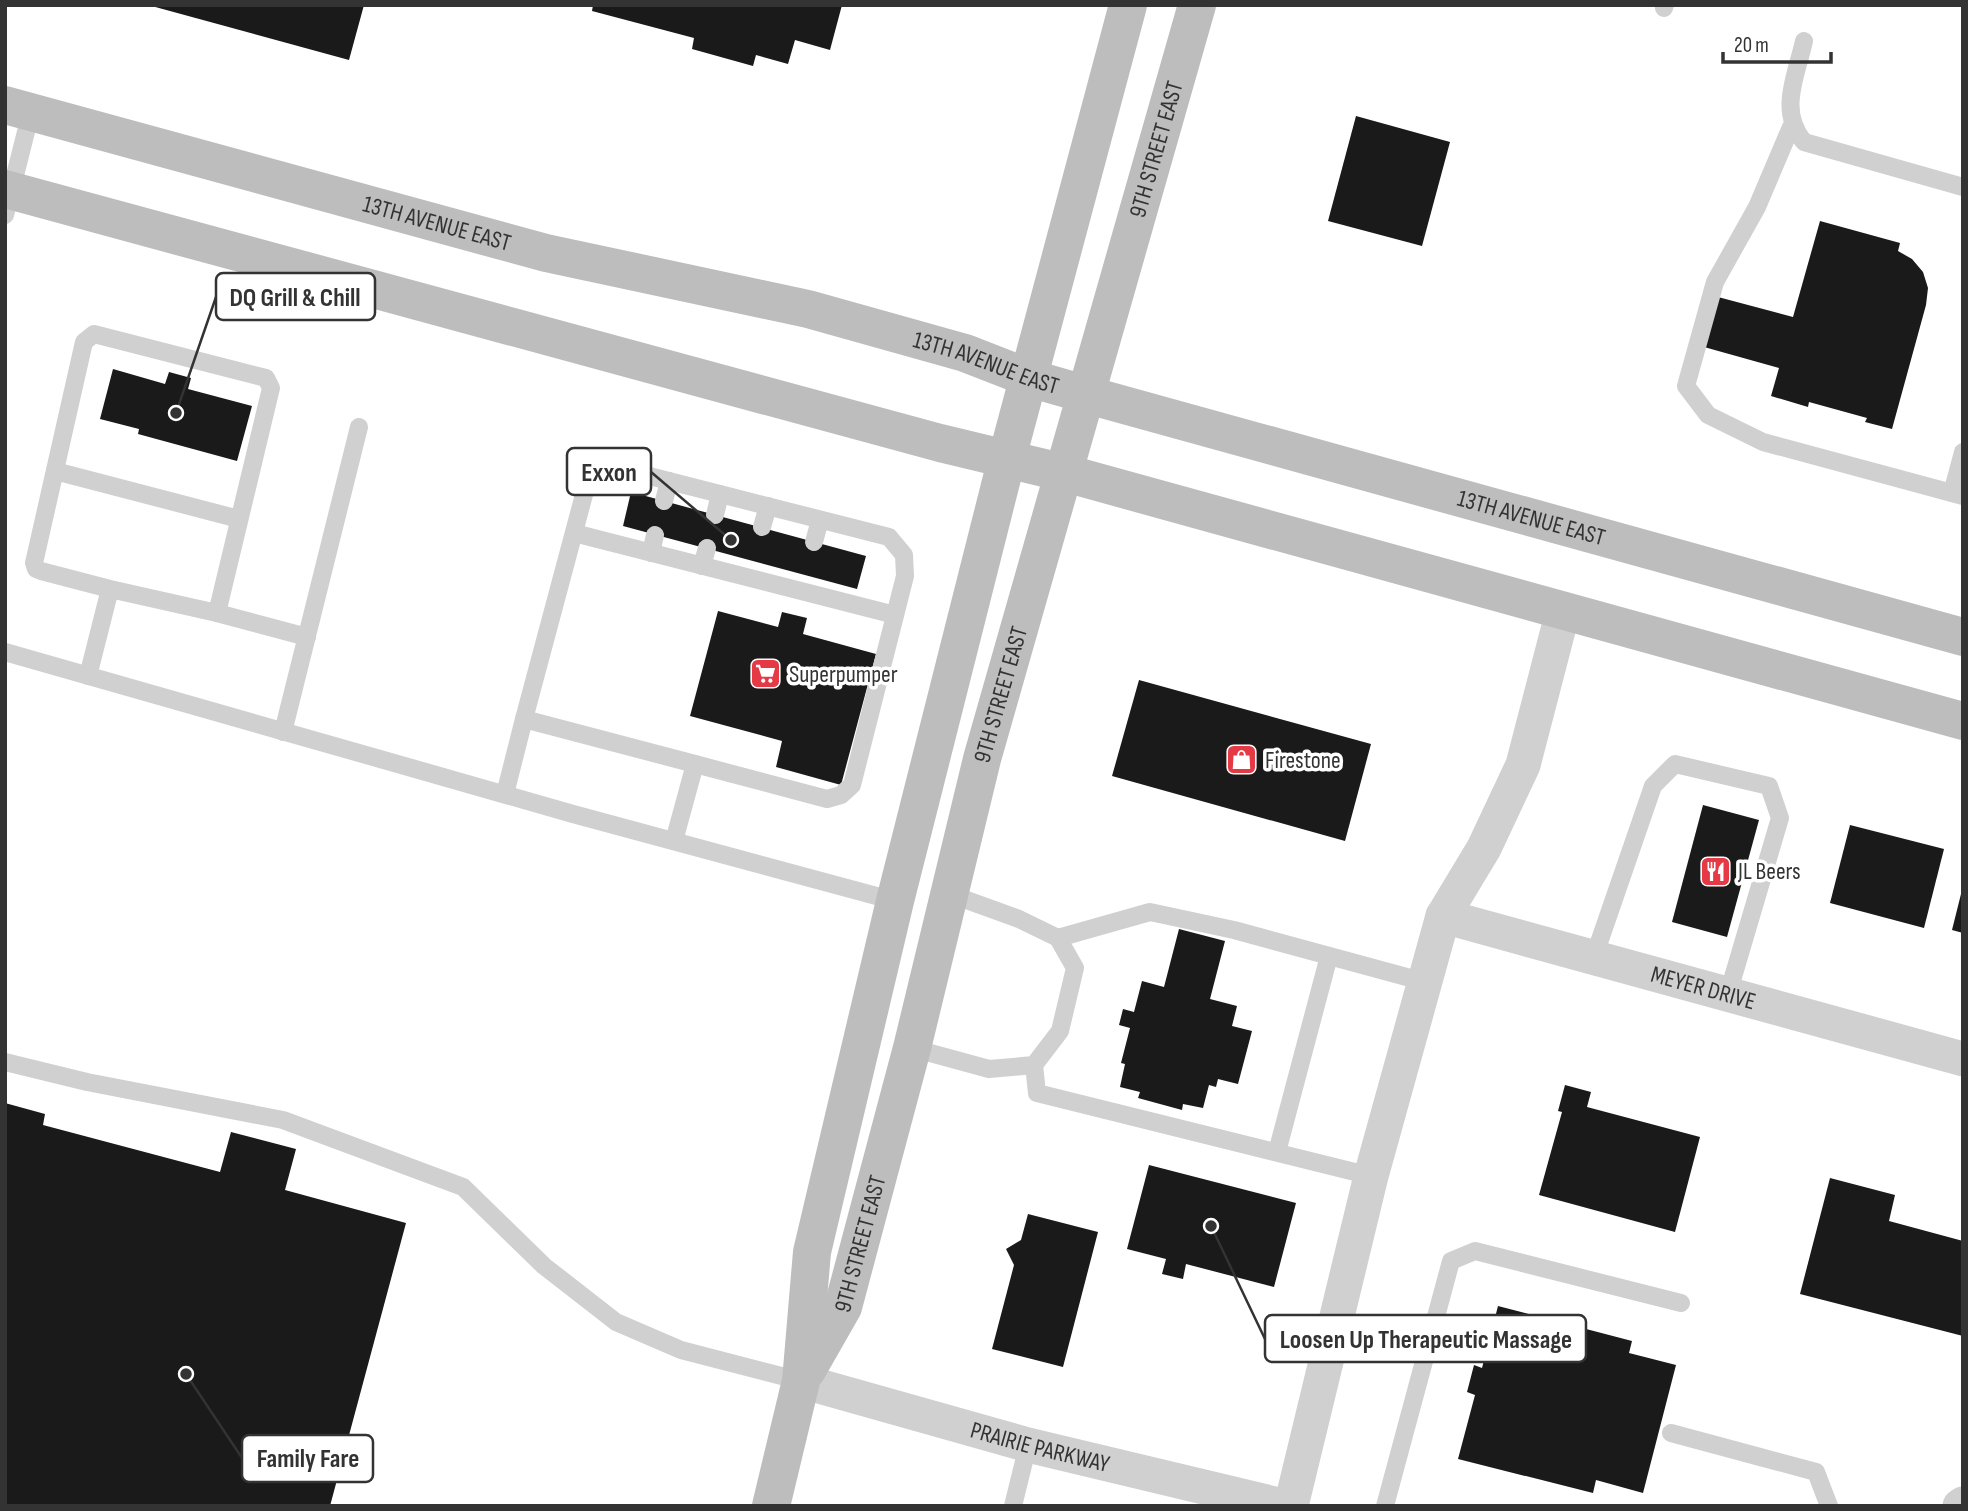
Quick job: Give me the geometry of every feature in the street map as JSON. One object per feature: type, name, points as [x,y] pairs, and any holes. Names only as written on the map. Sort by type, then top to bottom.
[{"type":"main road","name":"9TH STREET EAST","points":[[771,1506],[801,1381],[812,1252],[895,901],[1007,458],[1128,5]]},
{"type":"main road","name":"9TH STREET EAST","points":[[801,1381],[843,1307],[912,1048],[982,759],[1088,395],[1197,5]]},
{"type":"main road","name":"13TH AVENUE EAST","points":[[18,108],[546,253],[808,309],[965,353],[1029,378],[1088,395],[1963,637]]},
{"type":"main road","points":[[7,198],[940,443],[1065,473],[1963,721]]},
{"type":"street","points":[[1291,1506],[1371,1176],[1443,916],[1484,848],[1523,765],[1563,611]]},
{"type":"street","name":"MEYER DRIVE","points":[[1443,916],[1963,1059]]},
{"type":"street","name":"PRAIRIE PARKWAY","points":[[801,1381],[1028,1445],[1283,1506]]},
{"type":"lane","points":[[1804,41],[1789,107],[1791,127],[1757,207],[1714,282],[1686,386],[1708,415],[1763,442],[1957,495],[1963,452]]},
{"type":"lane","points":[[7,198],[18,108]]},
{"type":"lane","points":[[1791,127],[1804,142],[1963,187]]},
{"type":"lane","points":[[216,613],[271,388],[266,378],[94,334],[87,336],[83,342],[34,563],[36,569],[307,637]]},
{"type":"lane","points":[[283,732],[359,427]]},
{"type":"lane","points":[[505,794],[524,719],[589,476],[605,469],[618,468],[889,537],[904,555],[905,576],[852,785],[842,795],[827,799],[524,719]]},
{"type":"lane","points":[[55,471],[239,519]]},
{"type":"lane","points":[[664,501],[669,481]]},
{"type":"lane","points":[[715,515],[720,494]]},
{"type":"lane","points":[[762,527],[768,506]]},
{"type":"lane","points":[[814,542],[820,520]]},
{"type":"lane","points":[[574,533],[651,553],[704,557],[804,583],[895,615]]},
{"type":"lane","points":[[651,553],[655,535]]},
{"type":"lane","points":[[88,676],[110,589]]},
{"type":"lane","points":[[5,652],[283,732],[895,901]]},
{"type":"lane","points":[[674,841],[695,764]]},
{"type":"lane","points":[[1594,957],[1653,786],[1675,764],[1769,786],[1780,818],[1728,994]]},
{"type":"lane","points":[[950,894],[1019,919],[1058,938],[1075,968],[1060,1031],[1034,1065],[1037,1093],[1371,1176]]},
{"type":"lane","points":[[1058,938],[1150,912],[1234,930],[1425,982]]},
{"type":"lane","points":[[1278,1152],[1329,956]]},
{"type":"lane","points":[[912,1048],[989,1069],[1034,1065]]},
{"type":"lane","points":[[5,1062],[87,1082],[283,1120],[463,1187],[544,1266],[615,1322],[681,1350],[801,1381]]},
{"type":"lane","points":[[1385,1506],[1451,1261],[1475,1251],[1681,1303]]},
{"type":"lane","points":[[1671,1433],[1816,1472],[1829,1506]]},
{"type":"lane","points":[[1013,1506],[1028,1445]]},
{"type":"building","points":[[148,5],[364,5],[349,60]]},
{"type":"building","points":[[593,5],[842,5],[830,50],[795,40],[788,64],[756,55],[753,66],[692,49],[694,38],[592,11]]},
{"type":"building","points":[[1356,116],[1450,142],[1422,246],[1328,221]]},
{"type":"building","points":[[1820,221],[1900,243],[1898,251],[1912,259],[1923,272],[1928,288],[1926,305],[1892,429],[1865,422],[1867,418],[1809,402],[1808,407],[1771,396],[1779,368],[1704,347],[1718,297],[1793,317]]},
{"type":"building","points":[[113,369],[165,384],[169,372],[191,378],[188,389],[252,406],[237,461],[138,434],[139,429],[100,419]]},
{"type":"building","points":[[631,492],[866,556],[857,589],[623,526]]},
{"type":"building","points":[[718,611],[778,627],[782,612],[807,618],[803,634],[876,654],[841,785],[776,767],[782,741],[690,716]]},
{"type":"building","name":"Firestone","points":[[1139,680],[1371,744],[1345,841],[1112,776]]},
{"type":"building","name":"JL Beers","points":[[1703,805],[1759,820],[1727,937],[1672,922]]},
{"type":"building","points":[[1850,825],[1944,849],[1924,928],[1830,903]]},
{"type":"building","points":[[1963,890],[1963,933],[1952,930]]},
{"type":"building","points":[[1179,929],[1225,941],[1210,999],[1237,1006],[1232,1026],[1252,1031],[1238,1084],[1218,1079],[1216,1087],[1209,1085],[1203,1108],[1183,1104],[1182,1110],[1138,1098],[1140,1092],[1120,1087],[1125,1064],[1121,1063],[1130,1028],[1119,1025],[1123,1009],[1134,1012],[1142,981],[1164,987]]},
{"type":"building","points":[[1565,1085],[1591,1092],[1587,1107],[1700,1137],[1675,1232],[1539,1195],[1562,1112],[1558,1111]]},
{"type":"building","points":[[5,1103],[45,1114],[43,1125],[220,1172],[231,1132],[296,1149],[285,1190],[406,1223],[330,1506],[5,1506]]},
{"type":"building","points":[[1149,1165],[1296,1203],[1274,1287],[1186,1264],[1183,1279],[1162,1274],[1166,1259],[1127,1249]]},
{"type":"building","points":[[1830,1178],[1895,1195],[1889,1221],[1963,1241],[1963,1336],[1800,1294]]},
{"type":"building","points":[[1028,1214],[1098,1232],[1063,1367],[992,1349],[1014,1265],[1006,1249],[1021,1240]]},
{"type":"building","points":[[1498,1306],[1632,1341],[1629,1353],[1676,1365],[1643,1493],[1596,1480],[1593,1493],[1458,1459],[1475,1395],[1467,1392],[1474,1365],[1482,1368]]},
{"type":"place","name":"DQ Grill & Chill","points":[[176,413]]},
{"type":"place","name":"Exxon","points":[[731,540]]},
{"type":"place","name":"Superpumper","points":[[766,674]]},
{"type":"place","name":"Firestone","points":[[1242,760]]},
{"type":"place","name":"JL Beers","points":[[1715,871]]},
{"type":"place","name":"Loosen Up Therapeutic Massage","points":[[1211,1226]]},
{"type":"place","name":"Family Fare","points":[[186,1374]]}]
